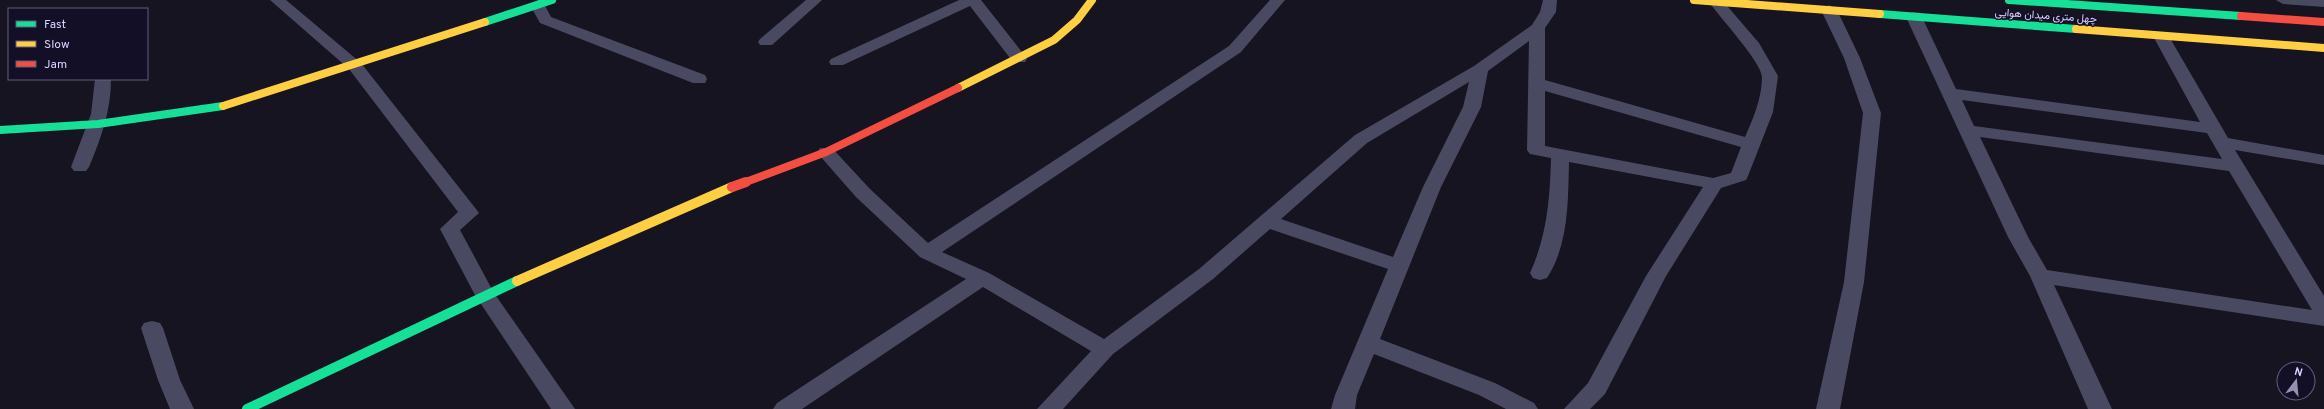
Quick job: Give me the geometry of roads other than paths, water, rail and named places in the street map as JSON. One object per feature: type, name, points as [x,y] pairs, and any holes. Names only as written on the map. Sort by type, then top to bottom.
[{"type":"street","points":[[278,0],[355,66],[469,213],[450,229],[485,295],[563,409]]},
{"type":"street","points":[[766,42],[814,0]]},
{"type":"street","points":[[836,62],[971,0]]},
{"type":"street","points":[[974,0],[982,13],[1019,59]]},
{"type":"street","points":[[247,409],[485,295],[758,176],[826,152],[1019,59],[1054,40],[1077,20],[1092,0]]},
{"type":"street","points":[[927,253],[1235,50],[1278,0]]},
{"type":"street","points":[[1049,409],[1105,349],[1206,274],[1361,139],[1480,69],[1537,28],[1548,12],[1550,0]]},
{"type":"street","name":"چهل متری میدان هوایی","points":[[1694,0],[2324,48]]},
{"type":"street","points":[[2009,0],[2324,22]]},
{"type":"street","points":[[2283,0],[2324,3]]},
{"type":"street","points":[[0,130],[98,124],[225,106],[355,66],[545,2],[545,20],[698,79]]},
{"type":"street","points":[[1537,28],[1536,150],[1560,156],[1714,184],[1739,176],[1764,112],[1770,76],[1752,46],[1716,2]]},
{"type":"street","points":[[1828,409],[1854,282],[1872,113],[1852,58],[1829,10]]},
{"type":"street","points":[[1914,17],[1966,130],[2018,237],[2040,276],[2076,350],[2100,409]]},
{"type":"street","points":[[2162,36],[2167,50],[2324,313]]},
{"type":"street","points":[[1343,409],[1346,395],[1432,187],[1472,107],[1480,69]]},
{"type":"street","points":[[80,167],[98,124],[104,101],[103,80]]},
{"type":"street","points":[[1536,83],[1751,144]]},
{"type":"street","points":[[1949,93],[2218,136],[2324,160]]},
{"type":"street","points":[[1966,130],[2236,166]]},
{"type":"street","points":[[826,152],[863,193],[927,253],[982,278],[1105,349]]},
{"type":"street","points":[[1540,273],[1549,256],[1555,226],[1560,156]]},
{"type":"street","points":[[1576,409],[1597,388],[1656,276],[1714,184]]},
{"type":"street","points":[[1267,221],[1399,266]]},
{"type":"street","points":[[2040,276],[2324,319]]},
{"type":"street","points":[[785,409],[982,278]]},
{"type":"street","points":[[152,328],[169,380],[182,409]]},
{"type":"street","points":[[1368,343],[1487,389],[1526,409]]}]
